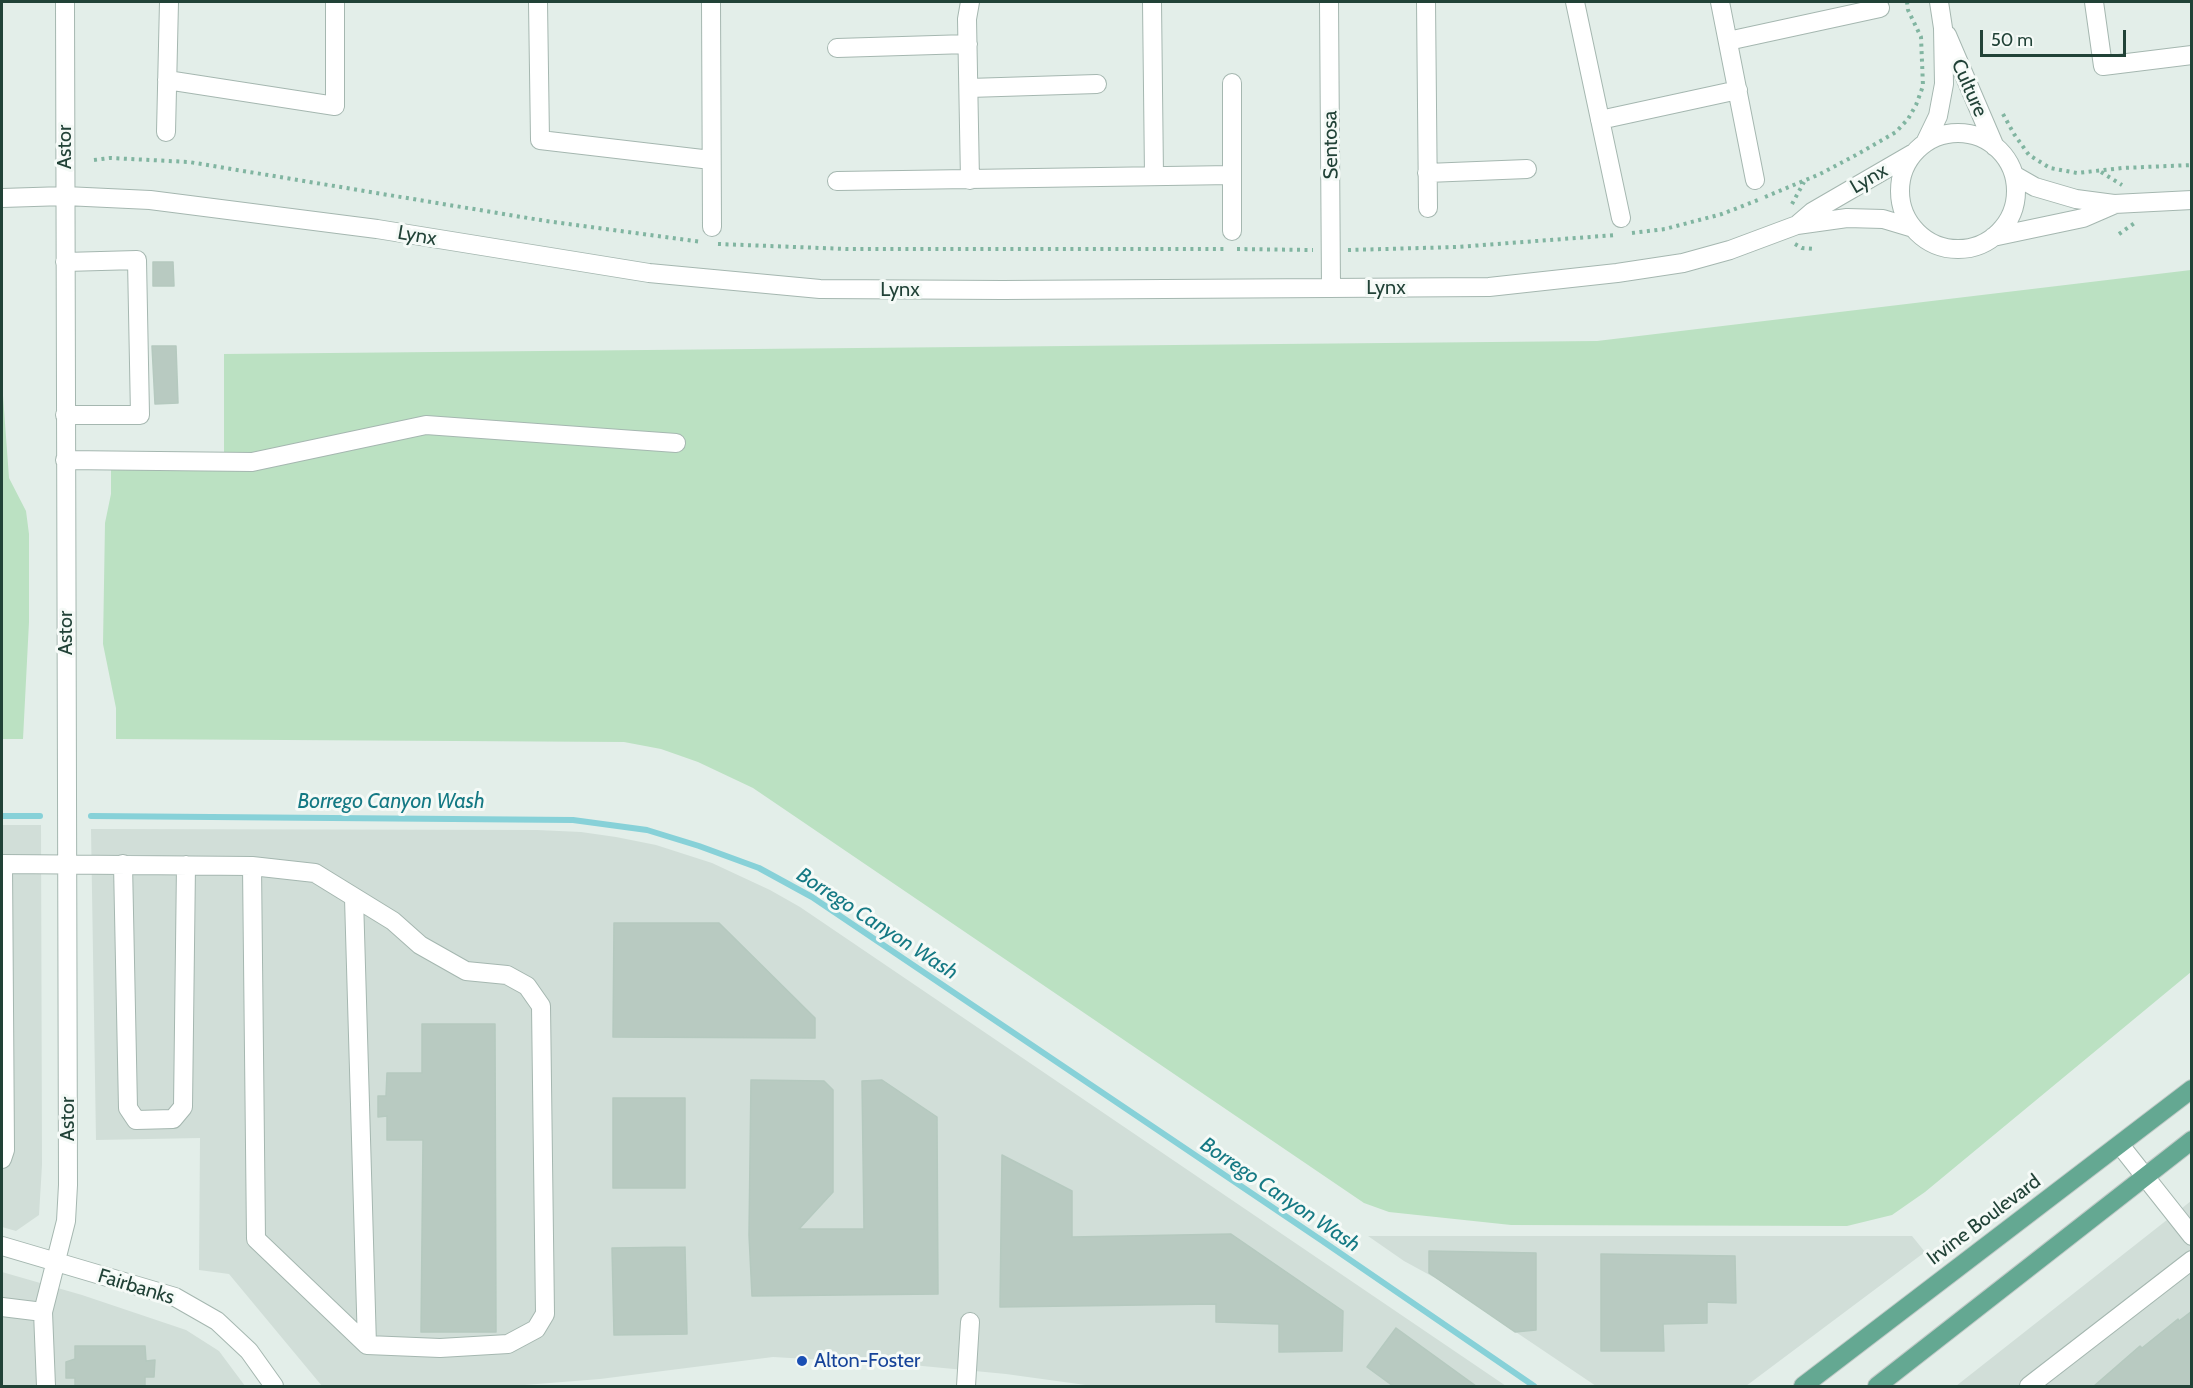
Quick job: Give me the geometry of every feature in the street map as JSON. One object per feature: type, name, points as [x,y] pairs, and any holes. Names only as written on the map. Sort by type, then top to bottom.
[{"type":"main road","name":"Irvine Boulevard","points":[[1803,1386],[2192,1089]]},
{"type":"main road","points":[[1877,1386],[2192,1140]]},
{"type":"street","name":"Astor","points":[[46,1386],[43,1312],[66,1221],[68,1185],[65,2]]},
{"type":"street","points":[[166,132],[169,2]]},
{"type":"street","points":[[167,80],[335,106],[336,2]]},
{"type":"street","points":[[538,2],[540,140],[711,160]]},
{"type":"street","points":[[711,2],[712,227]]},
{"type":"street","points":[[970,2],[967,19],[970,180]]},
{"type":"street","points":[[1152,2],[1154,176]]},
{"type":"street","name":"Sentosa","points":[[1329,2],[1331,288]]},
{"type":"street","points":[[1426,2],[1428,208]]},
{"type":"street","points":[[1575,2],[1624,229]]},
{"type":"street","points":[[1720,2],[1755,180]]},
{"type":"street","name":"Culture","points":[[1919,148],[1938,116],[1944,88],[1943,28],[1939,2]]},
{"type":"street","points":[[2094,2],[2103,66],[2192,55]]},
{"type":"street","points":[[1728,41],[1880,8]]},
{"type":"street","name":"Culture","points":[[1943,28],[1995,147]]},
{"type":"street","points":[[837,48],[968,44]]},
{"type":"street","points":[[1232,83],[1232,231]]},
{"type":"street","points":[[969,88],[1096,84]]},
{"type":"street","points":[[1600,120],[1738,90]]},
{"type":"street","points":[[1955,132],[1974,134],[1995,147],[2006,157],[2014,175],[2017,195],[2012,214],[2001,231],[1985,243],[1967,249],[1947,249],[1929,242],[1913,228],[1904,214],[1899,196],[1900,177],[1908,159],[1937,136],[1955,132]]},
{"type":"street","name":"Lynx","points":[[1797,225],[1812,212],[1919,148]]},
{"type":"street","points":[[1427,173],[1527,169]]},
{"type":"street","points":[[837,181],[1232,175]]},
{"type":"street","points":[[2014,175],[2035,187],[2066,196],[2114,204],[2192,200]]},
{"type":"street","name":"Lynx","points":[[2,198],[65,196],[150,200],[287,217],[649,273],[820,289],[1488,287],[1617,273],[1683,263],[1730,250],[1797,225],[1847,218],[1883,219],[1913,228]]},
{"type":"street","points":[[1993,237],[2083,218],[2114,204]]},
{"type":"street","points":[[65,262],[138,260],[140,415],[65,415]]},
{"type":"street","points":[[65,460],[252,462],[426,425],[676,443]]},
{"type":"street","points":[[2,1159],[5,1150],[2,864],[252,866],[315,873],[393,921],[420,945],[466,971],[507,975],[527,986],[542,1006],[545,1314],[536,1329],[508,1344],[440,1348],[367,1345],[256,1239],[252,866]]},
{"type":"street","points":[[123,864],[128,1108],[136,1119],[173,1119],[183,1107],[186,865]]},
{"type":"street","points":[[354,898],[367,1345]]},
{"type":"street","points":[[2120,1145],[2192,1236]]},
{"type":"street","name":"Fairbanks","points":[[2,1246],[175,1297],[217,1321],[249,1351],[274,1386]]},
{"type":"street","points":[[2029,1386],[2192,1260]]},
{"type":"street","points":[[2,1307],[43,1312]]},
{"type":"street","points":[[966,1386],[970,1322]]},
{"type":"path","points":[[1356,250],[1457,247],[1624,229],[1665,229],[1722,214],[1820,174],[1896,132],[1912,112],[1923,86],[1921,37],[1908,10],[1907,2]]},
{"type":"path","points":[[1999,106],[2014,134],[2030,154],[2050,168],[2077,173],[2122,168],[2192,165]]},
{"type":"shaded area","points":[[2,825],[41,825],[42,1165],[39,1215],[16,1231],[2,1227]]},
{"type":"shaded area","points":[[91,829],[581,832],[656,845],[712,863],[800,907],[1506,1386],[1093,1386],[1006,1374],[912,1365],[773,1357],[600,1379],[512,1386],[322,1386],[229,1274],[199,1270],[200,1138],[96,1140]]},
{"type":"shaded area","points":[[2191,1201],[2191,1386],[1956,1386]]},
{"type":"shaded area","points":[[1368,1236],[1912,1236],[1925,1252],[1746,1386],[1596,1386],[1437,1279],[1404,1261]]},
{"type":"shaded area","points":[[2,1272],[82,1295],[186,1330],[219,1351],[245,1386],[2,1386]]},
{"type":"green space","points":[[2191,270],[2191,972],[1925,1192],[1892,1215],[1847,1226],[1511,1225],[1389,1212],[1364,1203],[753,788],[698,762],[661,749],[624,742],[116,739],[116,708],[103,644],[105,523],[111,494],[111,470],[224,470],[224,354],[1597,341]]},
{"type":"green space","points":[[2,382],[9,478],[26,511],[29,534],[29,622],[23,739],[2,739]]},
{"type":"building","points":[[153,262],[173,262],[174,286],[153,286]]},
{"type":"building","points":[[152,346],[176,346],[178,403],[155,404]]},
{"type":"building","points":[[614,923],[719,923],[815,1018],[815,1038],[613,1037]]},
{"type":"building","points":[[422,1024],[495,1024],[496,1332],[421,1332],[423,1140],[387,1140],[387,1116],[378,1117],[378,1096],[386,1096],[387,1073],[422,1073]]},
{"type":"building","points":[[751,1080],[824,1081],[833,1090],[833,1192],[799,1229],[864,1229],[862,1081],[882,1080],[937,1117],[938,1294],[752,1296],[749,1235]]},
{"type":"building","points":[[613,1098],[685,1098],[685,1188],[613,1188]]},
{"type":"building","points":[[1002,1155],[1072,1191],[1072,1237],[1231,1234],[1343,1311],[1342,1351],[1279,1352],[1279,1324],[1216,1322],[1216,1304],[1000,1307]]},
{"type":"building","points":[[685,1247],[687,1334],[614,1335],[612,1248]]},
{"type":"building","points":[[1429,1251],[1536,1253],[1536,1330],[1515,1332],[1429,1273]]},
{"type":"building","points":[[1601,1254],[1735,1256],[1736,1303],[1707,1302],[1707,1323],[1663,1324],[1664,1351],[1601,1351]]},
{"type":"building","points":[[2192,1311],[2192,1386],[2094,1386],[2140,1346],[2142,1348],[2178,1319],[2179,1321]]},
{"type":"building","points":[[1396,1328],[1476,1386],[1393,1386],[1367,1367]]},
{"type":"building","points":[[75,1346],[145,1346],[146,1361],[155,1360],[154,1377],[145,1377],[145,1386],[75,1386],[75,1378],[66,1378],[66,1362],[75,1359]]},
{"type":"waterway","name":"Borrego Canyon Wash","points":[[2,816],[40,816]]},
{"type":"waterway","name":"Borrego Canyon Wash","points":[[91,816],[573,820],[647,830],[759,868],[812,897],[1534,1386]]},
{"type":"place","name":"Alton-Foster","points":[[802,1361]]}]
